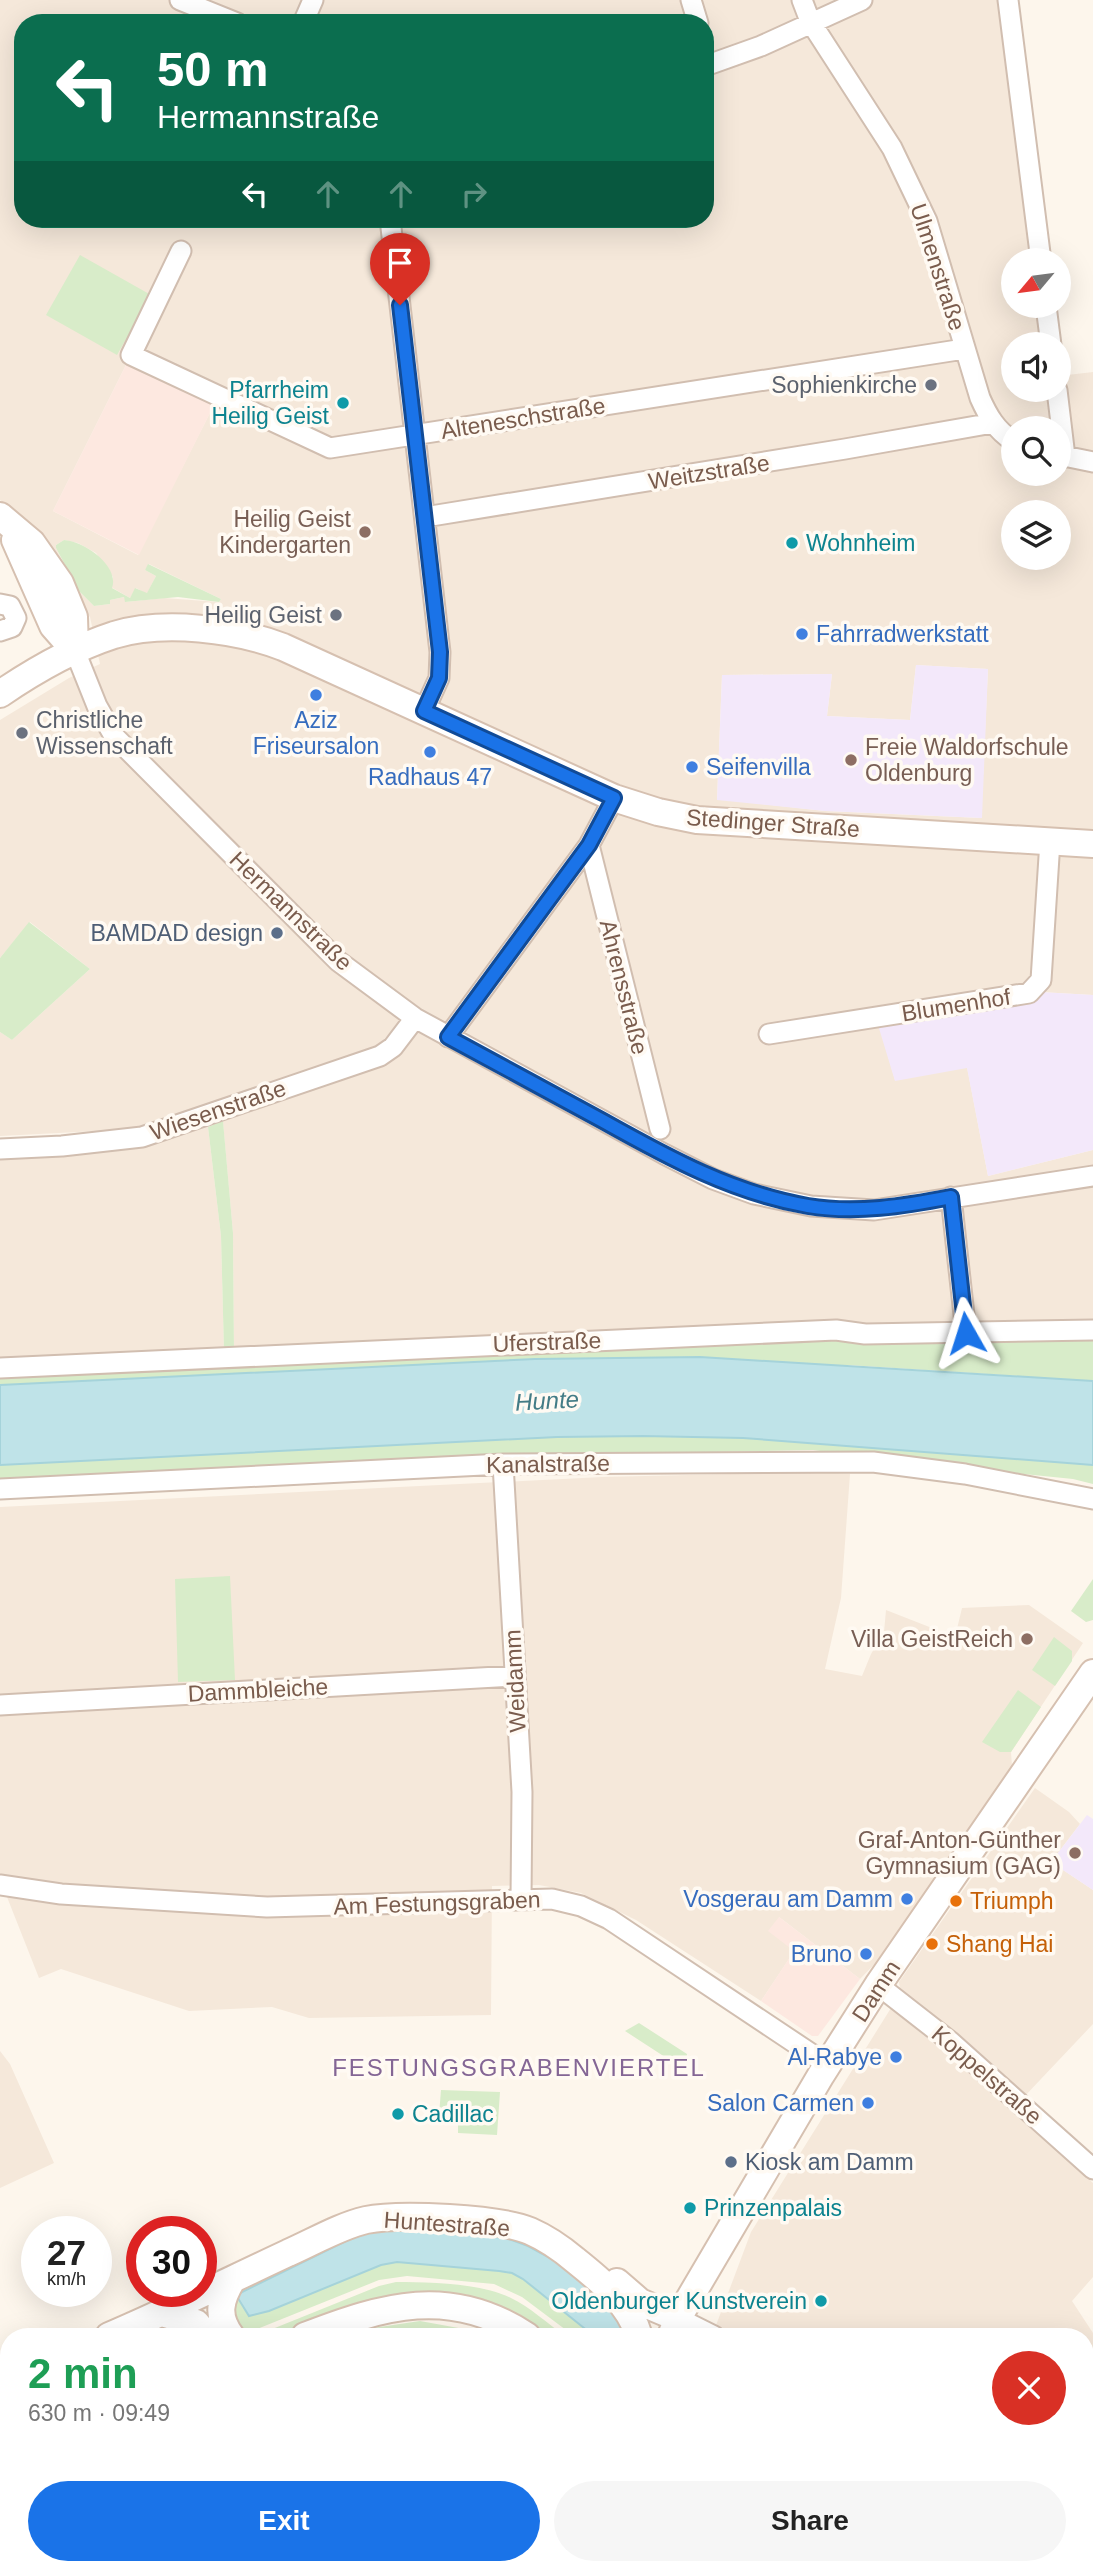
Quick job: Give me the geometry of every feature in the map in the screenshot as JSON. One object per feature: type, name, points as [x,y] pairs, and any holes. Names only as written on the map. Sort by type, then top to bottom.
[{"type":"street","points":[[180,0],[215,14]]},
{"type":"street","name":"Ulmenstraße","points":[[802,0],[810,22],[892,148],[927,221],[980,398],[993,423],[1001,431]]},
{"type":"street","points":[[714,57],[761,46],[862,0]]},
{"type":"street","points":[[1008,0],[1039,248]]},
{"type":"street","points":[[391,228],[440,671],[424,711]]},
{"type":"street","name":"Alteneschstraße","points":[[181,251],[131,355],[330,448],[964,349]]},
{"type":"street","name":"Weitzstraße","points":[[425,517],[993,423]]},
{"type":"street","points":[[1071,458],[1093,462]]},
{"type":"street","points":[[1,517],[31,572],[54,626],[75,651]]},
{"type":"street","points":[[0,604],[10,606],[16,618],[12,627],[0,631]]},
{"type":"street","name":"Stedinger Straße","points":[[0,694],[75,651],[116,635],[180,629],[232,632],[254,636],[283,647],[614,798],[658,812],[697,820],[1093,844]]},
{"type":"street","name":"Hermannstraße","points":[[75,651],[97,706],[114,736],[338,961],[415,1018],[664,1154],[713,1179],[754,1194],[811,1206],[874,1210],[1093,1176]]},
{"type":"street","points":[[448,1037],[589,845],[614,798]]},
{"type":"street","name":"Blumenhof","points":[[769,1034],[1029,993],[1041,980],[1050,841]]},
{"type":"street","name":"Ahrensstraße","points":[[589,845],[660,1129]]},
{"type":"street","name":"Wiesenstraße","points":[[0,1149],[62,1146],[142,1137],[380,1056],[393,1047],[415,1018]]},
{"type":"street","points":[[951,1197],[966,1333]]},
{"type":"street","name":"Uferstraße","points":[[0,1368],[836,1330],[865,1334],[1093,1330]]},
{"type":"street","name":"Kanalstraße","points":[[0,1489],[503,1464],[873,1461],[965,1474],[1093,1499]]},
{"type":"street","name":"Weidamm","points":[[503,1464],[522,1792],[522,1898]]},
{"type":"street","name":"Damm","points":[[672,2328],[828,2064],[878,1985],[1093,1672]]},
{"type":"street","name":"Dammbleiche","points":[[0,1705],[515,1676]]},
{"type":"street","name":"Am Festungsgraben","points":[[0,1885],[61,1894],[267,1907],[552,1899],[580,1906],[609,1919],[828,2064]]},
{"type":"street","name":"Koppelstraße","points":[[878,1985],[951,2042],[1093,2169]]},
{"type":"street","name":"Huntestraße","points":[[127,2328],[364,2221],[393,2216],[507,2224],[532,2232],[568,2254],[601,2280],[620,2301],[635,2328]]},
{"type":"street","points":[[532,2232],[571,2246],[672,2328]]},
{"type":"street","points":[[225,2328],[220,2311],[222,2297],[232,2280]]},
{"type":"street","points":[[326,2328],[352,2318],[409,2305],[438,2305],[463,2309],[511,2328]]},
{"type":"street","points":[[162,2313],[196,2323],[200,2328]]},
{"type":"shaded area","points":[[0,0],[1016,0],[1043,248],[1001,248],[1001,318],[1050,318],[1052,332],[1001,332],[1001,402],[1071,402],[1071,375],[1093,372],[1093,995],[1040,992],[879,1025],[895,1080],[967,1067],[988,1176],[1093,1150],[1093,1338],[865,1340],[836,1337],[0,1373],[0,1149],[142,1137],[380,1056],[393,1047],[415,1018],[456,1043],[664,1154],[713,1179],[754,1194],[811,1206],[874,1210],[945,1198],[836,1199],[729,1181],[413,1010],[378,1045],[136,1129],[0,1136],[0,1032],[12,1040],[90,969],[30,922],[0,958],[0,720],[69,678],[100,664],[90,617],[78,601],[58,563],[36,532],[0,500]],"holes":[[[131,355],[218,397],[138,555],[53,511]],[[64,540],[78,543],[96,553],[113,577],[111,587],[130,598],[136,588],[147,594],[156,576],[145,570],[149,564],[221,599],[219,602],[164,598],[126,602],[124,597],[110,600],[110,604],[94,606],[79,591],[56,548],[56,545]],[[916,665],[988,669],[981,818],[825,811],[717,799],[722,675],[832,674],[827,716],[910,720]],[[223,1122],[233,1233],[234,1351],[224,1352],[221,1236],[208,1127]]]},
{"type":"shaded area","points":[[131,355],[218,397],[139,555],[53,511]]},
{"type":"shaded area","name":"Freie Waldorfschule Oldenburg","points":[[916,665],[988,669],[982,818],[825,811],[717,800],[722,675],[832,674],[827,716],[910,720]]},
{"type":"shaded area","points":[[1040,992],[1093,995],[1093,1150],[988,1176],[967,1068],[895,1081],[878,1025]]},
{"type":"shaded area","points":[[819,1472],[850,1474],[841,1598],[825,1669],[862,1676],[884,1632],[886,1610],[955,1637],[962,1608],[1029,1605],[1083,1643],[1011,1752],[1012,1766],[895,1943],[860,1979],[779,1917],[795,1950],[761,2001],[636,1920],[581,1893],[539,1885],[492,1886],[491,2015],[309,2018],[272,2007],[189,2011],[61,1969],[39,1978],[7,1897],[0,1896],[0,1507],[602,1477]]},
{"type":"shaded area","points":[[1035,1788],[1069,1812],[1080,1824],[1051,1862],[1093,1890],[1093,2024],[1023,2098],[900,1989],[899,1982]]},
{"type":"shaded area","name":"Graf-Anton-Günther Gymnasium (GAG)","points":[[1087,1815],[1093,1819],[1093,1890],[1051,1862]]},
{"type":"shaded area","points":[[779,1917],[860,1979],[818,2036],[812,2036],[761,2001],[794,1951],[768,1931]]},
{"type":"shaded area","points":[[891,2008],[1005,2103],[1093,2183],[1093,2277],[1072,2301],[1090,2328],[715,2328],[751,2232]]},
{"type":"shaded area","points":[[0,2051],[10,2064],[54,2163],[0,2188]]},
{"type":"green space","points":[[80,255],[151,295],[117,355],[46,315]]},
{"type":"green space","points":[[64,540],[81,545],[106,563],[111,571],[112,588],[130,598],[135,588],[147,593],[156,576],[145,570],[148,564],[221,599],[219,602],[178,597],[125,602],[124,597],[110,600],[110,604],[94,606],[79,591],[56,548],[56,545]]},
{"type":"green space","points":[[29,922],[90,969],[12,1040],[0,1032],[0,958]]},
{"type":"green space","points":[[223,1121],[233,1233],[234,1352],[224,1352],[221,1236],[208,1127]]},
{"type":"green space","points":[[836,1337],[1093,1338],[1093,1381],[848,1365],[0,1385],[0,1373]]},
{"type":"green space","points":[[557,1437],[743,1438],[1093,1465],[1093,1484],[1073,1479],[813,1450],[504,1456],[0,1481],[0,1465]]},
{"type":"green space","points":[[230,1576],[235,1680],[178,1682],[175,1579]]},
{"type":"green space","points":[[1093,1579],[1093,1620],[1086,1622],[1071,1611]]},
{"type":"green space","points":[[1054,1637],[1072,1651],[1072,1661],[1055,1686],[1032,1670]]},
{"type":"green space","points":[[1018,1690],[1041,1707],[1011,1752],[1000,1752],[982,1742]]},
{"type":"green space","points":[[639,2023],[687,2054],[685,2070],[625,2031]]},
{"type":"green space","points":[[441,2090],[500,2092],[497,2135],[458,2133],[458,2116],[439,2115]]},
{"type":"green space","points":[[388,2225],[517,2236],[572,2270],[528,2246],[350,2239],[236,2295],[249,2316],[381,2265],[397,2262],[512,2273],[584,2328],[563,2328],[522,2297],[494,2284],[407,2276],[379,2280],[260,2328],[237,2328],[228,2299],[231,2293],[347,2236]]},
{"type":"green space","points":[[396,2282],[424,2282],[485,2289],[511,2298],[554,2328],[540,2328],[521,2315],[464,2294],[416,2292],[374,2300],[300,2328],[275,2328],[379,2286]]},
{"type":"green space","points":[[420,2321],[458,2328],[421,2328],[373,2328]]},
{"type":"water","name":"Hunte","points":[[700,1357],[1093,1381],[1093,1465],[743,1438],[643,1436],[557,1437],[0,1465],[0,1385],[535,1359]]},
{"type":"water","points":[[394,2229],[506,2238],[528,2246],[572,2270],[599,2295],[623,2328],[584,2328],[512,2273],[397,2262],[381,2265],[269,2311],[249,2316],[236,2295],[367,2233]]},
{"type":"place","name":"Sophienkirche","points":[[931,385]]},
{"type":"place","name":"Pfarrheim Heilig Geist","points":[[343,403]]},
{"type":"place","name":"Heilig Geist Kindergarten","points":[[365,532]]},
{"type":"place","name":"Wohnheim","points":[[792,543]]},
{"type":"place","name":"Heilig Geist","points":[[336,615]]},
{"type":"place","name":"Fahrradwerkstatt","points":[[802,634]]},
{"type":"place","name":"Aziz Friseursalon","points":[[316,695]]},
{"type":"place","name":"Christliche Wissenschaft","points":[[22,733]]},
{"type":"place","name":"Radhaus 47","points":[[430,752]]},
{"type":"place","name":"Freie Waldorfschule Oldenburg","points":[[851,760]]},
{"type":"place","name":"Seifenvilla","points":[[692,767]]},
{"type":"place","name":"BAMDAD design","points":[[277,933]]},
{"type":"place","name":"Villa GeistReich","points":[[1027,1639]]},
{"type":"place","name":"Graf-Anton-Günther Gymnasium (GAG)","points":[[1075,1853]]},
{"type":"place","name":"Vosgerau am Damm","points":[[907,1899]]},
{"type":"place","name":"Triumph","points":[[956,1901]]},
{"type":"place","name":"Shang Hai","points":[[932,1944]]},
{"type":"place","name":"Bruno","points":[[866,1954]]},
{"type":"place","name":"Al-Rabye","points":[[896,2057]]},
{"type":"place","name":"Salon Carmen","points":[[868,2103]]},
{"type":"place","name":"Cadillac","points":[[398,2114]]},
{"type":"place","name":"Kiosk am Damm","points":[[731,2162]]},
{"type":"place","name":"Prinzenpalais","points":[[690,2208]]},
{"type":"place","name":"Oldenburger Kunstverein","points":[[821,2301]]},
{"type":"district","name":"FESTUNGSGRABENVIERTEL","points":[[519,2068]]},
{"type":"route","points":[[400,305],[440,652],[439,678],[424,711],[614,798],[589,845],[448,1037],[664,1154],[713,1179],[754,1194],[811,1206],[874,1210],[951,1197],[966,1333]]}]
